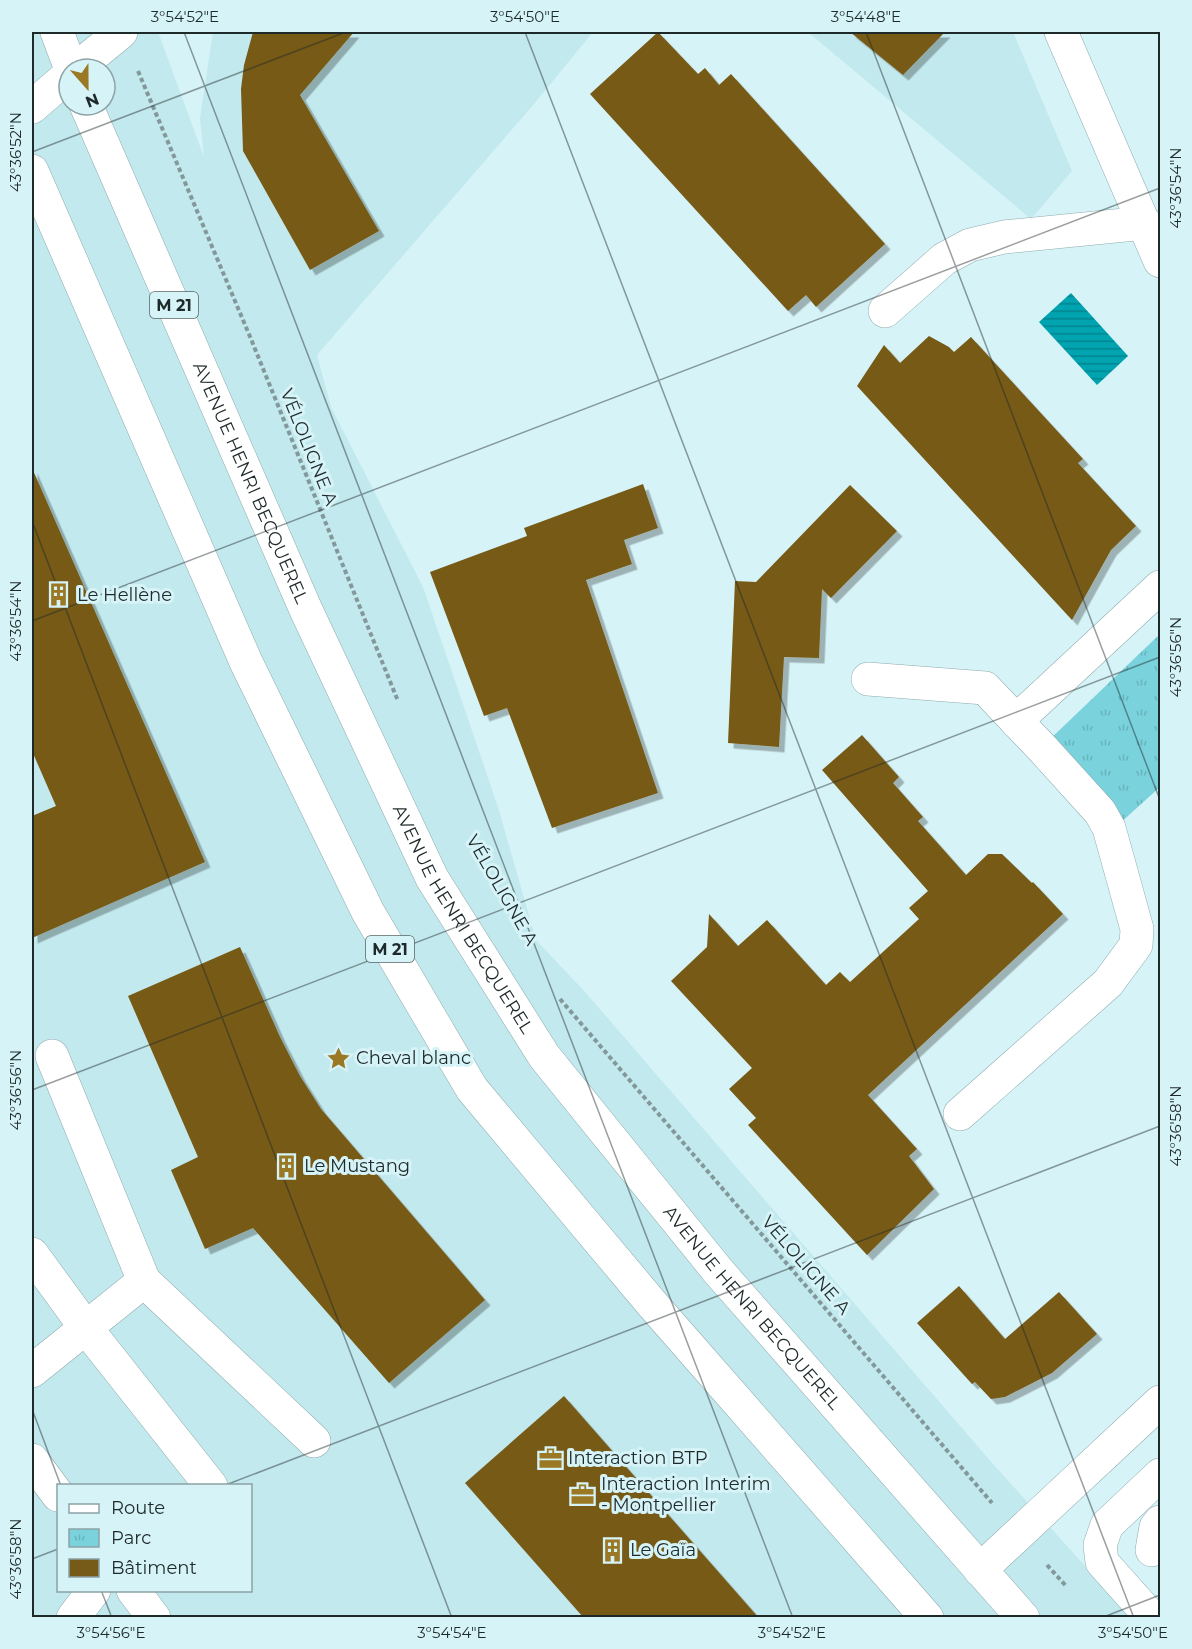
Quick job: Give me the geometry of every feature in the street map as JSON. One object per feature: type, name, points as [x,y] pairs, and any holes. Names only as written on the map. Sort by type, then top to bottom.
[{"type":"main road","points":[[57,32],[66,57]]},
{"type":"main road","points":[[91,57],[121,32]]},
{"type":"main road","points":[[885,311],[945,259],[970,245],[1004,237],[1154,237],[1061,32]]},
{"type":"main road","points":[[32,107],[57,85]]},
{"type":"main road","name":"AVENUE HENRI BECQUEREL","points":[[91,117],[306,610],[432,878],[544,1056],[718,1271],[1023,1617]]},
{"type":"main road","name":"M 21","points":[[32,171],[246,662],[368,912],[472,1089],[653,1305],[925,1617]]},
{"type":"main road","points":[[1016,721],[1161,587]]},
{"type":"main road","points":[[868,679],[985,688],[1100,812],[1110,828],[1137,929],[1136,945],[1108,983],[960,1114]]},
{"type":"main road","points":[[51,1056],[144,1281],[314,1441]]},
{"type":"main road","points":[[32,1254],[86,1328],[210,1484]]},
{"type":"main road","points":[[32,1371],[144,1281]]},
{"type":"main road","points":[[980,1570],[1161,1402]]},
{"type":"main road","points":[[32,1460],[57,1494]]},
{"type":"main road","points":[[1152,1617],[1102,1563],[1100,1545],[1107,1525],[1161,1475]]},
{"type":"main road","points":[[73,1617],[92,1592]]},
{"type":"main road","points":[[135,1592],[154,1617]]},
{"type":"path","name":"VÉLOLIGNE A","points":[[121,32],[167,135],[403,712]]},
{"type":"path","name":"VÉLOLIGNE A","points":[[560,998],[1071,1592]]},
{"type":"shaded area","points":[[32,32],[158,32],[204,157],[200,118],[213,32],[593,32],[534,104],[317,355],[331,407],[423,587],[498,807],[536,940],[586,993],[993,1464],[1131,1617],[32,1618]]},
{"type":"shaded area","points":[[808,32],[1013,32],[1072,171],[1031,219]]},
{"type":"shaded area","points":[[1071,293],[1128,356],[1097,385],[1039,322]]},
{"type":"green space","points":[[1160,634],[1160,787],[1119,824],[1047,742]]},
{"type":"building","points":[[253,32],[354,32],[300,95],[379,231],[310,270],[243,151],[241,89],[244,65]]},
{"type":"building","points":[[658,32],[698,74],[705,68],[719,85],[731,74],[885,244],[816,307],[806,295],[788,311],[590,94]]},
{"type":"building","points":[[850,32],[945,32],[903,75]]},
{"type":"building","points":[[929,336],[954,352],[971,337],[1083,459],[1078,463],[1136,526],[1111,550],[1072,620],[857,386],[884,345],[900,363]]},
{"type":"building","name":"Le Hellène","points":[[32,468],[205,862],[32,938],[32,816],[56,806],[32,751]]},
{"type":"building","points":[[643,484],[658,528],[624,540],[632,564],[586,580],[658,793],[552,828],[507,708],[484,716],[430,572],[527,536],[524,528]]},
{"type":"building","points":[[850,485],[897,531],[831,598],[822,589],[819,658],[784,657],[779,747],[728,743],[735,581],[756,582]]},
{"type":"building","points":[[862,735],[899,777],[893,783],[923,817],[918,821],[966,875],[988,854],[1002,854],[1063,914],[868,1095],[917,1149],[909,1156],[934,1189],[867,1255],[748,1125],[756,1118],[729,1089],[752,1068],[671,981],[707,947],[709,914],[738,946],[767,920],[826,985],[840,972],[850,982],[919,919],[909,908],[928,891],[822,770]]},
{"type":"building","name":"Le Mustang","points":[[240,947],[280,1037],[300,1076],[321,1109],[485,1300],[389,1383],[253,1228],[205,1249],[171,1170],[198,1157],[128,996]]},
{"type":"building","points":[[959,1286],[1005,1339],[1059,1292],[1097,1334],[1052,1373],[1005,1397],[991,1399],[975,1382],[972,1384],[917,1323]]},
{"type":"building","name":"Le Gaïa","points":[[564,1396],[758,1617],[583,1617],[465,1483]]},
{"type":"place","name":"Le Hellène","points":[[59,595]]},
{"type":"place","name":"Cheval blanc","points":[[338,1058]]},
{"type":"place","name":"Le Mustang","points":[[286,1166]]},
{"type":"place","name":"Interaction BTP","points":[[550,1458]]},
{"type":"place","name":"Interaction Interim - Montpellier","points":[[583,1494]]},
{"type":"place","name":"Le Gaïa","points":[[612,1550]]}]
